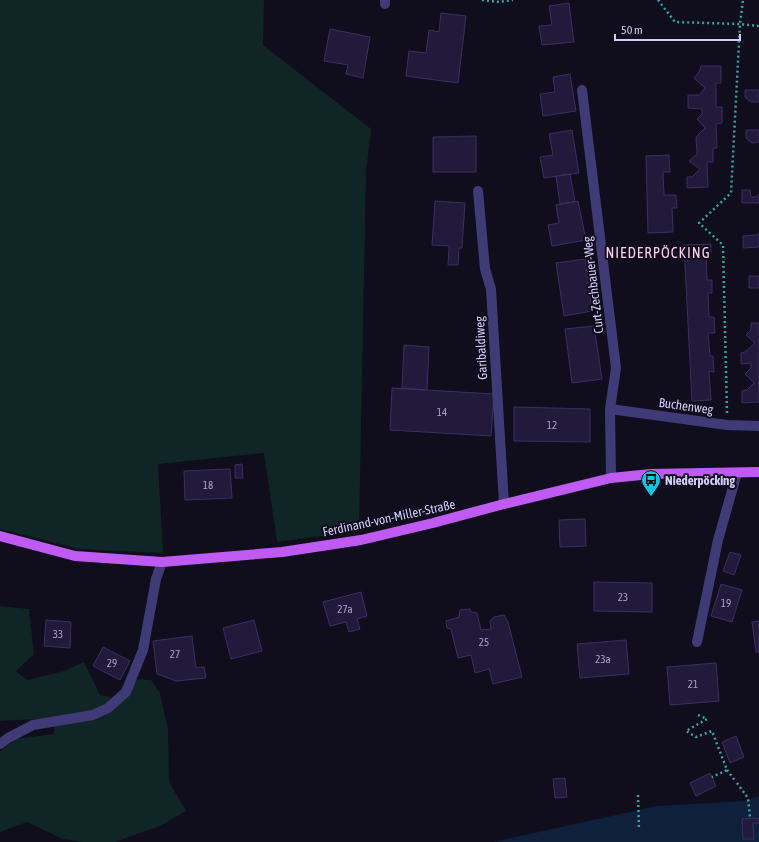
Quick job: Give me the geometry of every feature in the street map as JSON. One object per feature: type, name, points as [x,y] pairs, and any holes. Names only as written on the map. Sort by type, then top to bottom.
[{"type":"main road","name":"Ferdinand-von-Miller-Straße","points":[[0,536],[75,556],[162,562],[282,552],[361,540],[433,524],[504,504],[611,478],[651,474],[759,472]]},
{"type":"street","name":"Curt-Zechbauer-Weg","points":[[582,90],[616,368],[610,409],[611,478]]},
{"type":"street","name":"Garibaldiweg","points":[[478,191],[485,269],[491,288],[504,504]]},
{"type":"street","name":"Buchenweg","points":[[610,409],[727,425],[759,426]]},
{"type":"street","points":[[697,642],[718,540],[737,473]]},
{"type":"street","points":[[0,744],[8,738],[33,725],[93,715],[108,708],[126,692],[143,650],[156,579],[162,562]]},
{"type":"path","points":[[482,0],[499,2],[513,0]]},
{"type":"path","points":[[658,0],[674,22],[759,26]]},
{"type":"path","points":[[727,425],[723,245],[699,223],[731,193],[740,24],[743,0]]},
{"type":"path","points":[[698,715],[707,719],[686,731],[696,737],[712,731],[727,770],[748,798],[750,817]]},
{"type":"path","points":[[712,777],[727,770]]},
{"type":"path","points":[[638,795],[639,830]]},
{"type":"green space","points":[[0,0],[264,0],[263,45],[371,129],[366,173],[359,531],[277,542],[264,453],[158,464],[163,553],[79,549],[0,529]]},
{"type":"green space","points":[[0,606],[29,609],[34,654],[16,671],[27,680],[64,671],[84,662],[100,695],[125,700],[134,679],[151,680],[160,693],[168,730],[169,782],[186,811],[162,825],[115,842],[82,842],[63,839],[27,822],[0,832],[0,751],[16,739],[54,734],[55,718],[0,721]]},
{"type":"water","points":[[759,796],[759,842],[493,842],[657,806],[745,801]]},
{"type":"building","points":[[569,3],[574,42],[542,45],[539,26],[552,25],[549,6]]},
{"type":"building","points":[[441,13],[466,16],[458,83],[406,76],[409,51],[426,53],[429,30],[439,32]]},
{"type":"building","points":[[330,29],[370,37],[363,78],[346,74],[348,65],[324,61]]},
{"type":"building","points":[[701,66],[721,66],[721,83],[716,83],[716,107],[722,107],[722,123],[716,124],[717,148],[713,148],[713,162],[707,162],[708,187],[687,188],[687,177],[692,177],[700,169],[689,161],[697,154],[696,137],[705,128],[697,119],[702,114],[702,109],[688,108],[688,95],[699,95],[705,88],[694,78],[699,72]]},
{"type":"building","points":[[570,74],[576,111],[543,116],[540,94],[555,92],[553,77]]},
{"type":"building","points":[[745,90],[759,90],[759,102],[751,102],[745,97]]},
{"type":"building","points":[[572,130],[579,173],[544,178],[540,157],[553,155],[549,134]]},
{"type":"building","points":[[746,130],[759,130],[759,142],[752,143],[746,138]]},
{"type":"building","points":[[476,136],[476,172],[433,172],[433,137]]},
{"type":"building","points":[[669,155],[670,172],[663,172],[664,195],[676,195],[677,208],[672,208],[673,232],[648,233],[646,156]]},
{"type":"building","points":[[570,174],[575,202],[560,204],[556,176]]},
{"type":"building","points":[[742,190],[750,190],[751,197],[756,197],[759,194],[759,203],[742,203]]},
{"type":"building","points":[[435,201],[465,203],[462,248],[459,248],[458,265],[448,265],[449,246],[432,245]]},
{"type":"building","points":[[578,201],[586,240],[552,246],[548,225],[559,223],[556,205]]},
{"type":"building","points":[[759,233],[759,247],[743,248],[743,236],[757,235]]},
{"type":"building","points":[[711,244],[711,253],[706,253],[707,280],[712,280],[712,293],[708,293],[709,317],[714,317],[715,333],[708,333],[710,356],[713,356],[714,372],[709,371],[711,400],[692,401],[684,245]]},
{"type":"building","points":[[585,259],[592,311],[564,316],[556,263]]},
{"type":"building","points":[[749,276],[759,276],[759,288],[749,288]]},
{"type":"building","points":[[751,323],[759,323],[759,402],[742,403],[742,391],[747,390],[754,383],[745,374],[751,368],[751,363],[741,364],[741,353],[745,352],[755,343],[746,335],[751,330]]},
{"type":"building","points":[[594,326],[602,379],[572,383],[565,329]]},
{"type":"building","points":[[404,345],[429,347],[427,390],[402,388]]},
{"type":"building","points":[[392,388],[494,394],[491,436],[390,430]]},
{"type":"building","points":[[514,407],[590,409],[590,442],[514,441]]},
{"type":"building","points":[[242,464],[243,478],[235,478],[235,465]]},
{"type":"building","points":[[230,469],[232,498],[185,500],[184,471]]},
{"type":"building","points":[[585,519],[586,546],[560,547],[559,520]]},
{"type":"building","points":[[730,552],[741,555],[734,575],[723,571]]},
{"type":"building","points":[[594,582],[652,583],[652,612],[594,611]]},
{"type":"building","points":[[721,584],[742,590],[732,622],[711,616]]},
{"type":"building","points":[[361,592],[367,616],[357,619],[360,629],[349,632],[346,622],[330,626],[323,602]]},
{"type":"building","points":[[470,609],[471,612],[477,613],[481,630],[491,629],[490,621],[494,617],[504,615],[508,622],[522,677],[493,684],[489,669],[475,673],[471,655],[458,658],[451,629],[447,628],[446,621],[459,617],[460,610]]},
{"type":"building","points":[[46,620],[71,622],[70,648],[44,646]]},
{"type":"building","points":[[254,620],[262,651],[231,659],[223,628]]},
{"type":"building","points":[[759,621],[759,652],[756,652],[752,622]]},
{"type":"building","points":[[192,636],[196,668],[204,667],[206,678],[176,681],[157,674],[153,641]]},
{"type":"building","points":[[626,640],[629,674],[580,678],[577,644]]},
{"type":"building","points":[[103,647],[130,661],[120,680],[93,666]]},
{"type":"building","points":[[716,663],[719,701],[670,705],[667,667]]},
{"type":"building","points":[[736,736],[744,757],[730,763],[722,742]]},
{"type":"building","points":[[710,773],[716,786],[696,796],[690,783]]},
{"type":"building","points":[[565,778],[567,797],[555,798],[553,779]]},
{"type":"building","points":[[759,818],[759,823],[753,823],[754,839],[743,839],[742,819]]},
{"type":"place","name":"Niederpöcking","points":[[651,497]]},
{"type":"district","name":"NIEDERPÖCKING","points":[[658,252]]}]
